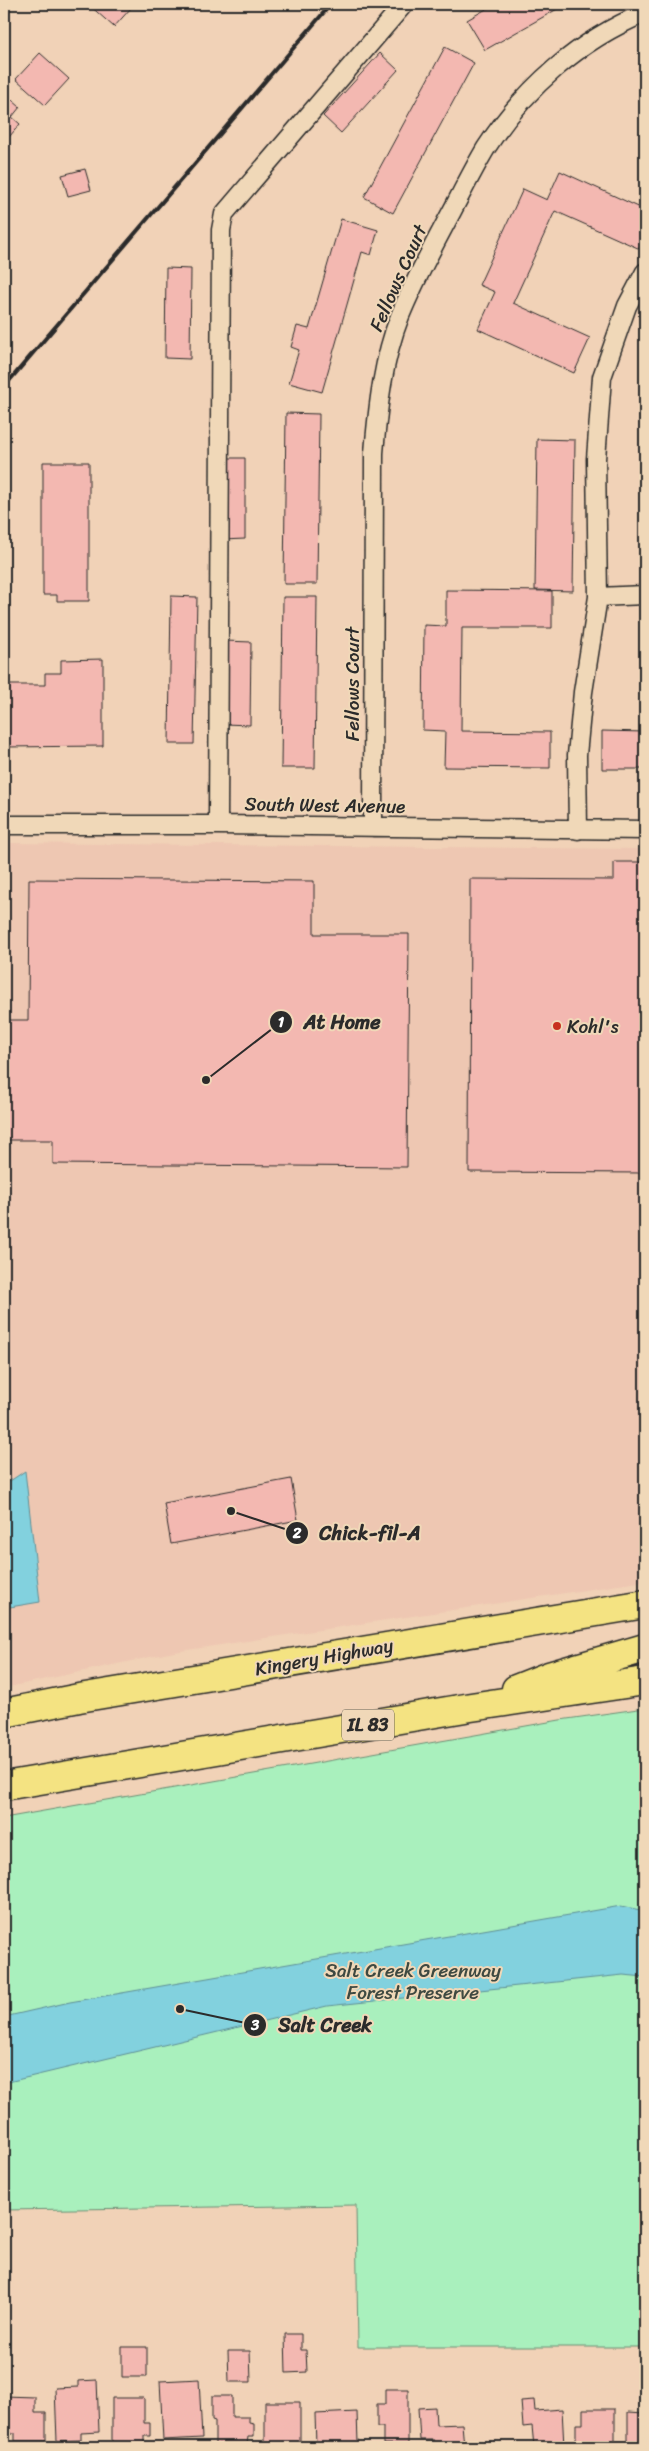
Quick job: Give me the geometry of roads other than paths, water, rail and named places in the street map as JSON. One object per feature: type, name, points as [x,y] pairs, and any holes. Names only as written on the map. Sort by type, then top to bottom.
[{"type":"highway","name":"Kingery Highway","points":[[4,1713],[98,1695],[645,1604]]},
{"type":"highway","points":[[471,1707],[549,1676],[645,1648]]},
{"type":"highway","name":"IL 83","points":[[4,1786],[471,1707],[645,1681]]},
{"type":"street","points":[[218,825],[221,230],[224,214],[404,4]]},
{"type":"street","name":"Fellows Court","points":[[373,827],[374,452],[378,402],[388,356],[400,317],[421,268],[486,149],[508,116],[531,88],[574,52],[611,29],[645,13]]},
{"type":"street","points":[[578,830],[578,746],[582,692],[598,597],[596,459],[602,377],[627,306],[645,272]]},
{"type":"street","points":[[598,597],[645,595]]},
{"type":"street","name":"South West Avenue","points":[[4,825],[218,825],[645,830]]},
{"type":"water","points":[[25,1471],[40,1602],[4,1608],[4,1485]]},
{"type":"water","points":[[621,1906],[645,1911],[645,1977],[623,1975],[327,2006],[4,2083],[4,2017],[70,2002]]},
{"type":"railway","points":[[4,387],[331,4]]},
{"type":"place","name":"Kohl's","points":[[557,1026]]},
{"type":"place","name":"At Home","points":[[206,1080]]},
{"type":"place","name":"Chick-fil-A","points":[[231,1511]]},
{"type":"place","name":"Salt Creek","points":[[180,2009]]},
{"type":"park label","name":"Salt Creek Greenway Forest Preserve","points":[[413,1981]]}]
